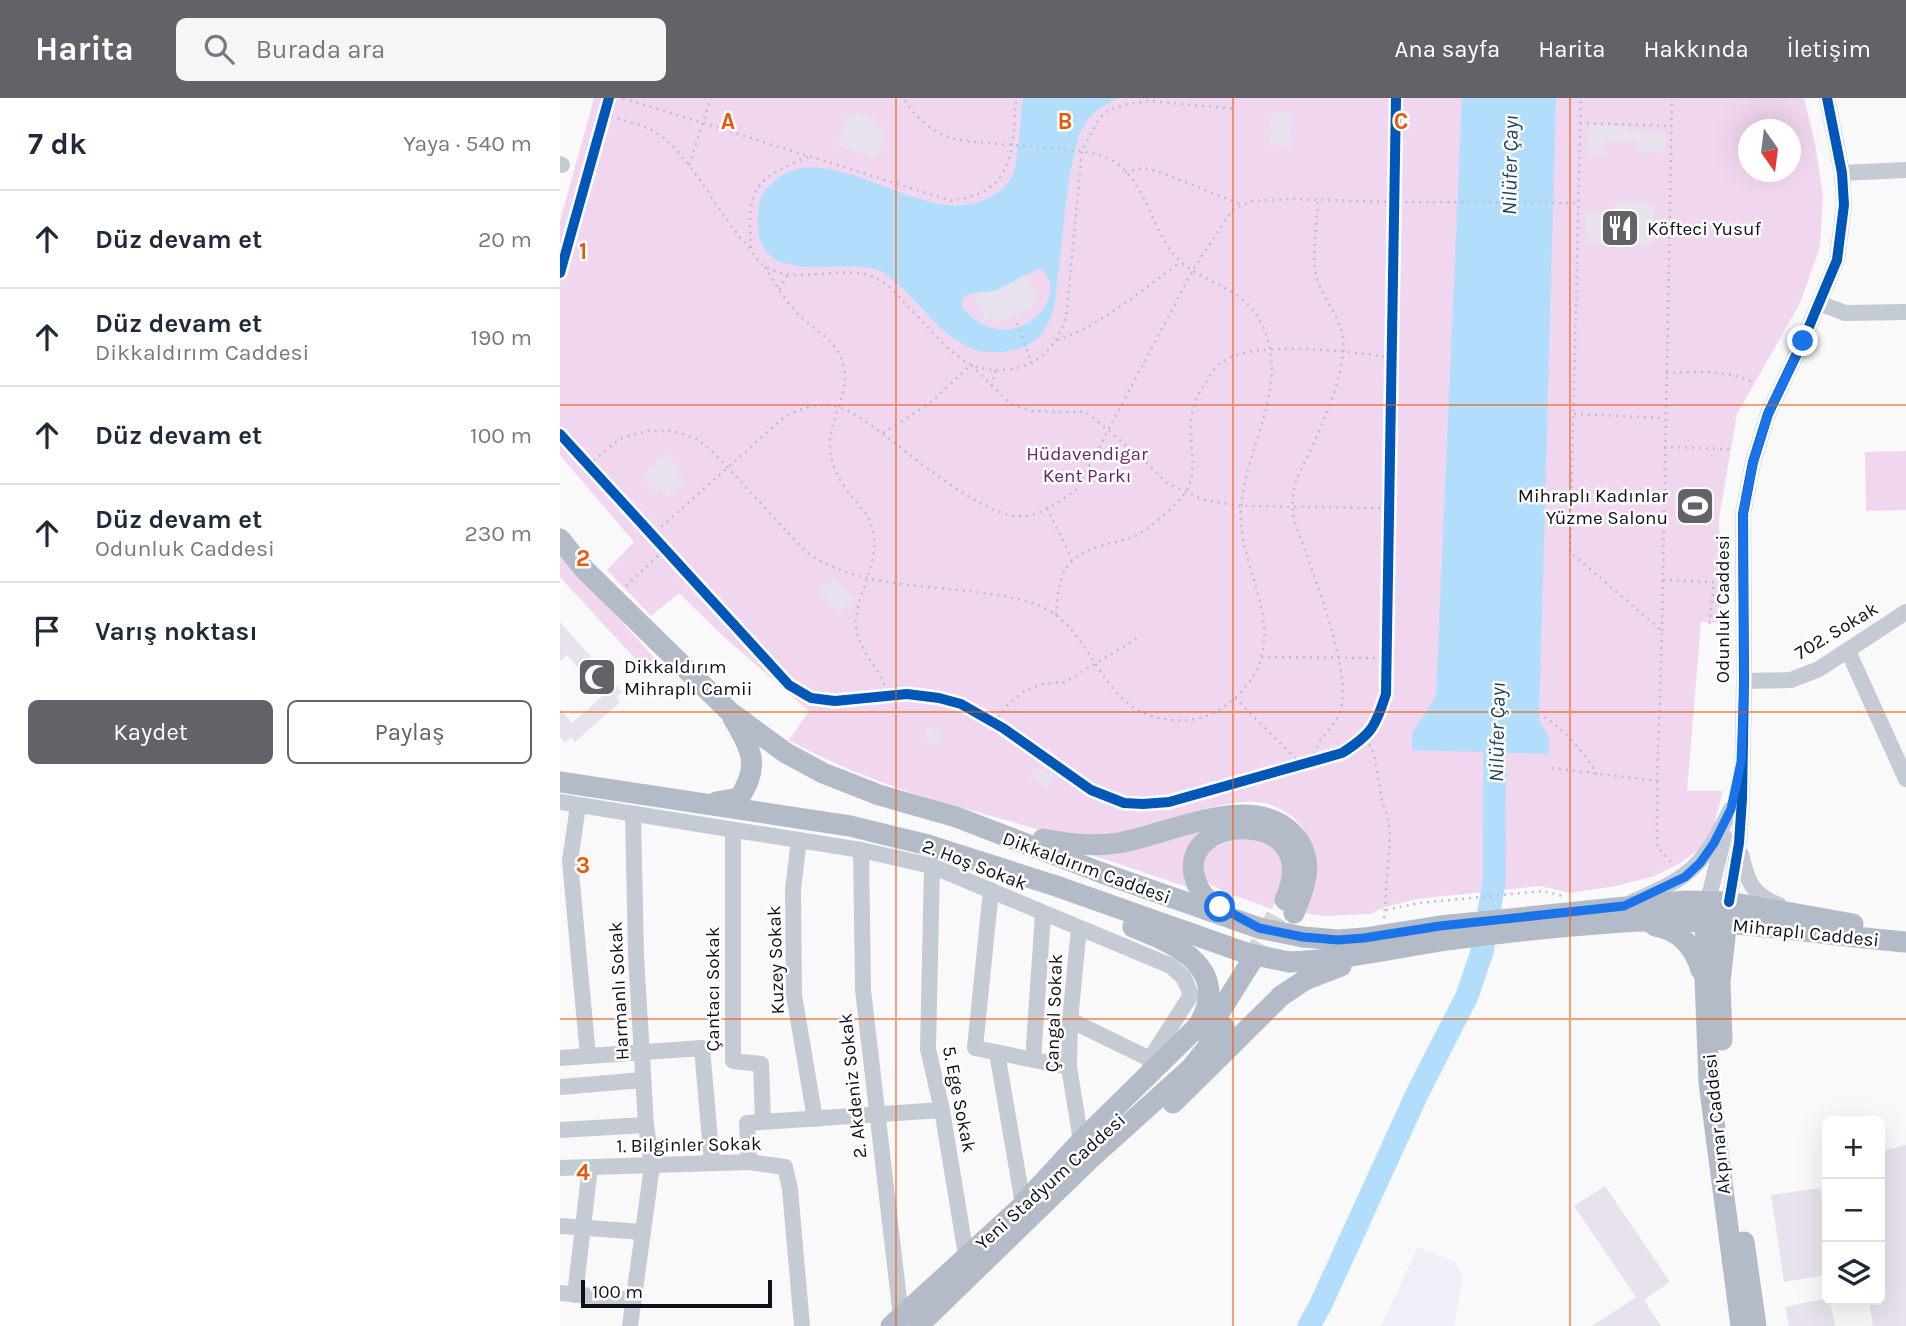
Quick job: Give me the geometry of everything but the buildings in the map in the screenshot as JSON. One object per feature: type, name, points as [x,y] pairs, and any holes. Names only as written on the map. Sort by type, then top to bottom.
[{"type":"main road","name":"Dikkaldırım Caddesi","points":[[560,540],[584,569],[730,712],[786,753],[823,774],[879,795],[956,817],[1138,886],[1259,928],[1303,937],[1384,944]]},
{"type":"main road","points":[[693,804],[730,802],[739,798],[752,776],[753,760],[730,712]]},
{"type":"main road","name":"Dikkaldırım Caddesi","points":[[560,782],[850,826],[928,845],[1254,960],[1327,961],[1384,944],[1440,934],[1617,914],[1675,901],[1717,912]]},
{"type":"main road","points":[[956,817],[1072,845],[1117,843],[1245,814],[1266,817],[1283,824],[1299,840],[1307,856],[1308,874],[1287,911],[1293,870],[1289,854],[1276,838],[1259,829],[1241,828],[1219,834],[1200,845],[1192,859],[1193,873],[1203,897],[1259,928]]},
{"type":"main road","points":[[979,862],[1172,944],[1188,953],[1200,966],[1207,980],[1209,997],[1198,1027],[1150,1067],[1081,1141],[1033,1206]]},
{"type":"main road","name":"Mihraplı Caddesi","points":[[1717,912],[1797,913],[1906,932]]},
{"type":"main road","name":"Mihraplı Caddesi","points":[[1717,912],[1780,928],[1906,942]]},
{"type":"main road","name":"Akpınar Caddesi","points":[[1717,912],[1709,1083],[1741,1326]]},
{"type":"main road","points":[[1617,914],[1662,927],[1681,937],[1695,950],[1713,981]]},
{"type":"main road","points":[[1713,981],[1730,947],[1739,938],[1754,931],[1780,928]]},
{"type":"main road","points":[[1033,1206],[1174,1103],[1281,996],[1305,979],[1384,944]]},
{"type":"main road","name":"Yeni Stadyum Caddesi","points":[[903,1323],[1191,1068],[1254,960]]},
{"type":"main road","name":"Akpınar Caddesi","points":[[1713,981],[1729,1148],[1756,1326]]},
{"type":"main road","name":"Yeni Stadyum Caddesi","points":[[903,1323],[966,1255],[1033,1206]]},
{"type":"street","name":"Odunluk Caddesi","points":[[1741,762],[1744,681],[1743,514],[1753,462],[1768,414],[1837,260],[1844,205],[1842,173],[1827,98]]},
{"type":"street","points":[[1842,173],[1906,170]]},
{"type":"street","points":[[1819,303],[1845,313],[1906,312]]},
{"type":"street","name":"702. Sokak","points":[[1744,681],[1791,680],[1819,669],[1906,612]]},
{"type":"street","points":[[1848,651],[1906,779]]},
{"type":"street","points":[[1717,912],[1731,809],[1741,762]]},
{"type":"street","points":[[1717,912],[1739,843],[1741,762]]},
{"type":"street","name":"2. Hoş Sokak","points":[[560,802],[861,850],[932,866],[1171,966],[1184,978],[1191,995],[1150,1067]]},
{"type":"street","points":[[578,806],[565,861],[588,1056]]},
{"type":"street","points":[[1617,914],[1685,877],[1700,863],[1714,843],[1731,809]]},
{"type":"street","name":"Harmanlı Sokak","points":[[630,1326],[652,1166],[646,1125],[636,955],[633,815]]},
{"type":"street","name":"Çantacı Sokak","points":[[733,831],[733,1061],[761,1064],[763,1122]]},
{"type":"street","name":"Kuzey Sokak","points":[[799,840],[793,889],[794,996],[815,1119]]},
{"type":"street","points":[[1739,843],[1745,874],[1759,896],[1797,913]]},
{"type":"street","name":"2. Akdeniz Sokak","points":[[861,850],[863,990],[876,1116],[903,1323]]},
{"type":"street","name":"5. Ege Sokak","points":[[932,866],[928,1049],[942,1110],[966,1255]]},
{"type":"street","points":[[991,890],[975,1048],[1069,1067]]},
{"type":"street","points":[[1034,1060],[1042,914]]},
{"type":"street","name":"Çangal Sokak","points":[[1079,928],[1070,1020],[1069,1067],[1081,1141]]},
{"type":"street","points":[[1070,1020],[1150,1067]]},
{"type":"street","points":[[560,1058],[702,1048],[712,1163]]},
{"type":"street","points":[[997,1053],[1033,1206]]},
{"type":"street","points":[[560,1087],[643,1080]]},
{"type":"street","points":[[749,1162],[747,1123],[942,1110]]},
{"type":"street","points":[[560,1130],[646,1125]]},
{"type":"street","name":"1. Bilginler Sokak","points":[[560,1168],[749,1162],[785,1167],[790,1189],[802,1326]]},
{"type":"street","points":[[590,1167],[582,1228],[567,1294],[634,1300]]},
{"type":"street","points":[[560,1226],[643,1232]]},
{"type":"path","points":[[624,98],[951,201],[978,195],[997,184],[1009,163],[1016,98]]},
{"type":"path","points":[[688,166],[710,98]]},
{"type":"path","points":[[597,475],[584,461],[620,439],[647,430],[673,431],[697,439],[715,453],[805,551],[820,562],[869,578],[1006,597],[1035,604],[1056,615],[1074,633],[1117,695],[1131,708],[1154,718],[1196,719],[1211,715],[1235,698],[1248,684],[1261,657],[1265,639],[1241,526],[1244,481],[1268,404],[1273,369],[1270,342],[1259,317],[1240,295],[1181,262],[1154,225],[1144,195],[1125,172],[1108,159],[1082,151],[947,137],[925,124],[903,98]]},
{"type":"path","points":[[1581,98],[1570,552],[1662,631]]},
{"type":"path","points":[[1672,98],[1657,847],[1685,877]]},
{"type":"path","points":[[971,365],[996,370],[1032,364],[1048,353],[1056,341],[1066,318],[1082,151],[1099,119],[1110,110],[1124,105],[1148,102],[1236,109]]},
{"type":"path","points":[[600,128],[605,111],[654,131],[667,142],[688,166],[732,229],[765,267],[792,309],[831,340],[841,357],[845,376],[841,409],[831,431],[832,458],[842,484],[870,518],[875,539],[869,578],[856,619],[858,641],[881,677],[887,696]]},
{"type":"path","points":[[1580,123],[1671,127]]},
{"type":"path","points":[[752,250],[750,225],[755,189],[766,177],[808,157]]},
{"type":"path","points":[[1125,172],[1143,168],[1157,171],[1243,205]]},
{"type":"path","points":[[1393,189],[1393,215]]},
{"type":"path","points":[[1312,761],[1320,742],[1340,712],[1342,698],[1339,659],[1294,520],[1292,506],[1298,471],[1319,429],[1340,372],[1344,351],[1343,333],[1315,271],[1318,200]]},
{"type":"path","points":[[651,536],[782,419],[802,408],[827,405],[853,412],[965,494],[993,510],[1017,516],[1047,508],[1077,489],[1193,270],[1232,210],[1251,201],[1578,202]]},
{"type":"path","points":[[1056,341],[1093,323],[1181,262]]},
{"type":"path","points":[[765,267],[788,274],[869,275],[886,283],[953,352],[971,365],[1012,404],[1032,411],[1086,412],[1109,429],[1167,483],[1204,500],[1241,506],[1389,508]]},
{"type":"path","points":[[779,289],[788,274]]},
{"type":"path","points":[[1017,323],[1032,364]]},
{"type":"path","points":[[1391,344],[1391,370]]},
{"type":"path","points":[[1056,615],[1063,575],[1072,560],[1138,534],[1186,492],[1191,476],[1191,417],[1198,395],[1218,365],[1243,352],[1271,350],[1344,351],[1391,357]]},
{"type":"path","points":[[883,434],[930,403],[971,365]]},
{"type":"path","points":[[991,386],[996,370]]},
{"type":"path","points":[[1666,373],[1709,371],[1737,374],[1755,383]]},
{"type":"path","points":[[1573,414],[1665,418]]},
{"type":"path","points":[[1664,447],[1731,449]]},
{"type":"path","points":[[1389,494],[1389,521]]},
{"type":"path","points":[[1047,508],[1072,560]]},
{"type":"path","points":[[642,526],[673,560]]},
{"type":"path","points":[[613,598],[664,550]]},
{"type":"path","points":[[1663,580],[1714,582],[1709,627]]},
{"type":"path","points":[[983,717],[999,725],[1008,705],[1024,691],[1043,684],[1065,682],[1141,636]]},
{"type":"path","points":[[1261,657],[1339,659],[1387,664],[1387,644]]},
{"type":"path","points":[[1235,698],[1312,761]]},
{"type":"path","points":[[1544,717],[1561,729],[1583,752],[1597,774]]},
{"type":"path","points":[[1354,745],[1369,734],[1382,801],[1388,818],[1390,837],[1384,944]]},
{"type":"path","points":[[1288,768],[1312,761]]},
{"type":"path","points":[[1552,768],[1657,781]]},
{"type":"path","points":[[1385,910],[1445,900],[1540,892]]},
{"type":"shaded area","points":[[1418,1247],[1455,1262],[1463,1277],[1454,1326],[1381,1326]]},
{"type":"green space","name":"Hüdavendigar Kent Parkı","points":[[594,98],[1804,98],[1815,143],[1823,196],[1820,247],[1800,303],[1737,414],[1719,518],[1722,623],[1701,622],[1687,791],[1723,791],[1713,828],[1703,846],[1682,862],[1655,876],[1616,886],[1569,893],[1541,886],[1417,899],[1385,907],[1370,914],[1323,916],[1303,913],[1310,864],[1307,836],[1300,824],[1271,805],[1254,802],[1233,803],[1119,834],[1075,837],[948,804],[893,786],[840,765],[789,740],[809,711],[723,636],[679,593],[651,616],[607,570],[634,542],[560,455],[560,221]]},
{"type":"green space","points":[[1906,451],[1906,510],[1866,511],[1865,452]]},
{"type":"green space","points":[[560,552],[662,667],[651,676],[560,577]]},
{"type":"green space","points":[[1215,826],[1190,888],[1080,851]]},
{"type":"green space","points":[[1238,837],[1266,839],[1282,856],[1285,876],[1272,909],[1227,893],[1211,885],[1204,877],[1203,858],[1209,850]]},
{"type":"water","points":[[1023,98],[1118,98],[1101,107],[1088,119],[1079,134],[1069,178],[1055,302],[1047,327],[1031,343],[1014,350],[978,350],[950,335],[883,272],[862,267],[801,266],[783,263],[768,254],[760,239],[758,214],[763,194],[777,179],[799,169],[823,168],[849,174],[932,202],[959,205],[988,198],[1003,188],[1012,177],[1018,151]],"holes":[[[1041,269],[1049,281],[1050,295],[1043,309],[1032,320],[1017,328],[999,329],[980,323],[962,307],[962,299],[968,294],[995,291]]]},
{"type":"water","points":[[1462,98],[1556,98],[1539,720],[1549,737],[1548,754],[1412,750],[1412,733],[1436,696]]},
{"type":"waterway","name":"Nilüfer Çayı","points":[[1309,1326],[1417,1094],[1467,996],[1482,952],[1494,882],[1495,724]]},
{"type":"tunnel","points":[[1251,962],[1280,910]]},
{"type":"cycle path","points":[[560,273],[609,98]]},
{"type":"cycle path","points":[[560,434],[789,685],[811,698],[835,701],[907,694],[961,704],[1003,728],[1091,790],[1124,803],[1169,802],[1342,753],[1371,729],[1386,694],[1396,98]]},
{"type":"cycle path","points":[[1729,902],[1739,843],[1742,799],[1743,514],[1753,462],[1768,414],[1837,260],[1844,205],[1842,173],[1827,98]]},
{"type":"place","name":"Köfteci Yusuf","points":[[1620,228]]},
{"type":"place","name":"Mihraplı Kadınlar Yüzme Salonu","points":[[1695,506]]},
{"type":"place","name":"Dikkaldırım Mihraplı Camii","points":[[597,677]]},
{"type":"route","points":[[1220,907],[1259,928],[1303,937],[1338,940],[1364,938],[1440,926],[1624,906],[1685,877],[1700,863],[1714,843],[1731,809],[1741,762],[1744,681],[1743,514],[1753,462],[1768,414],[1803,341]]}]
